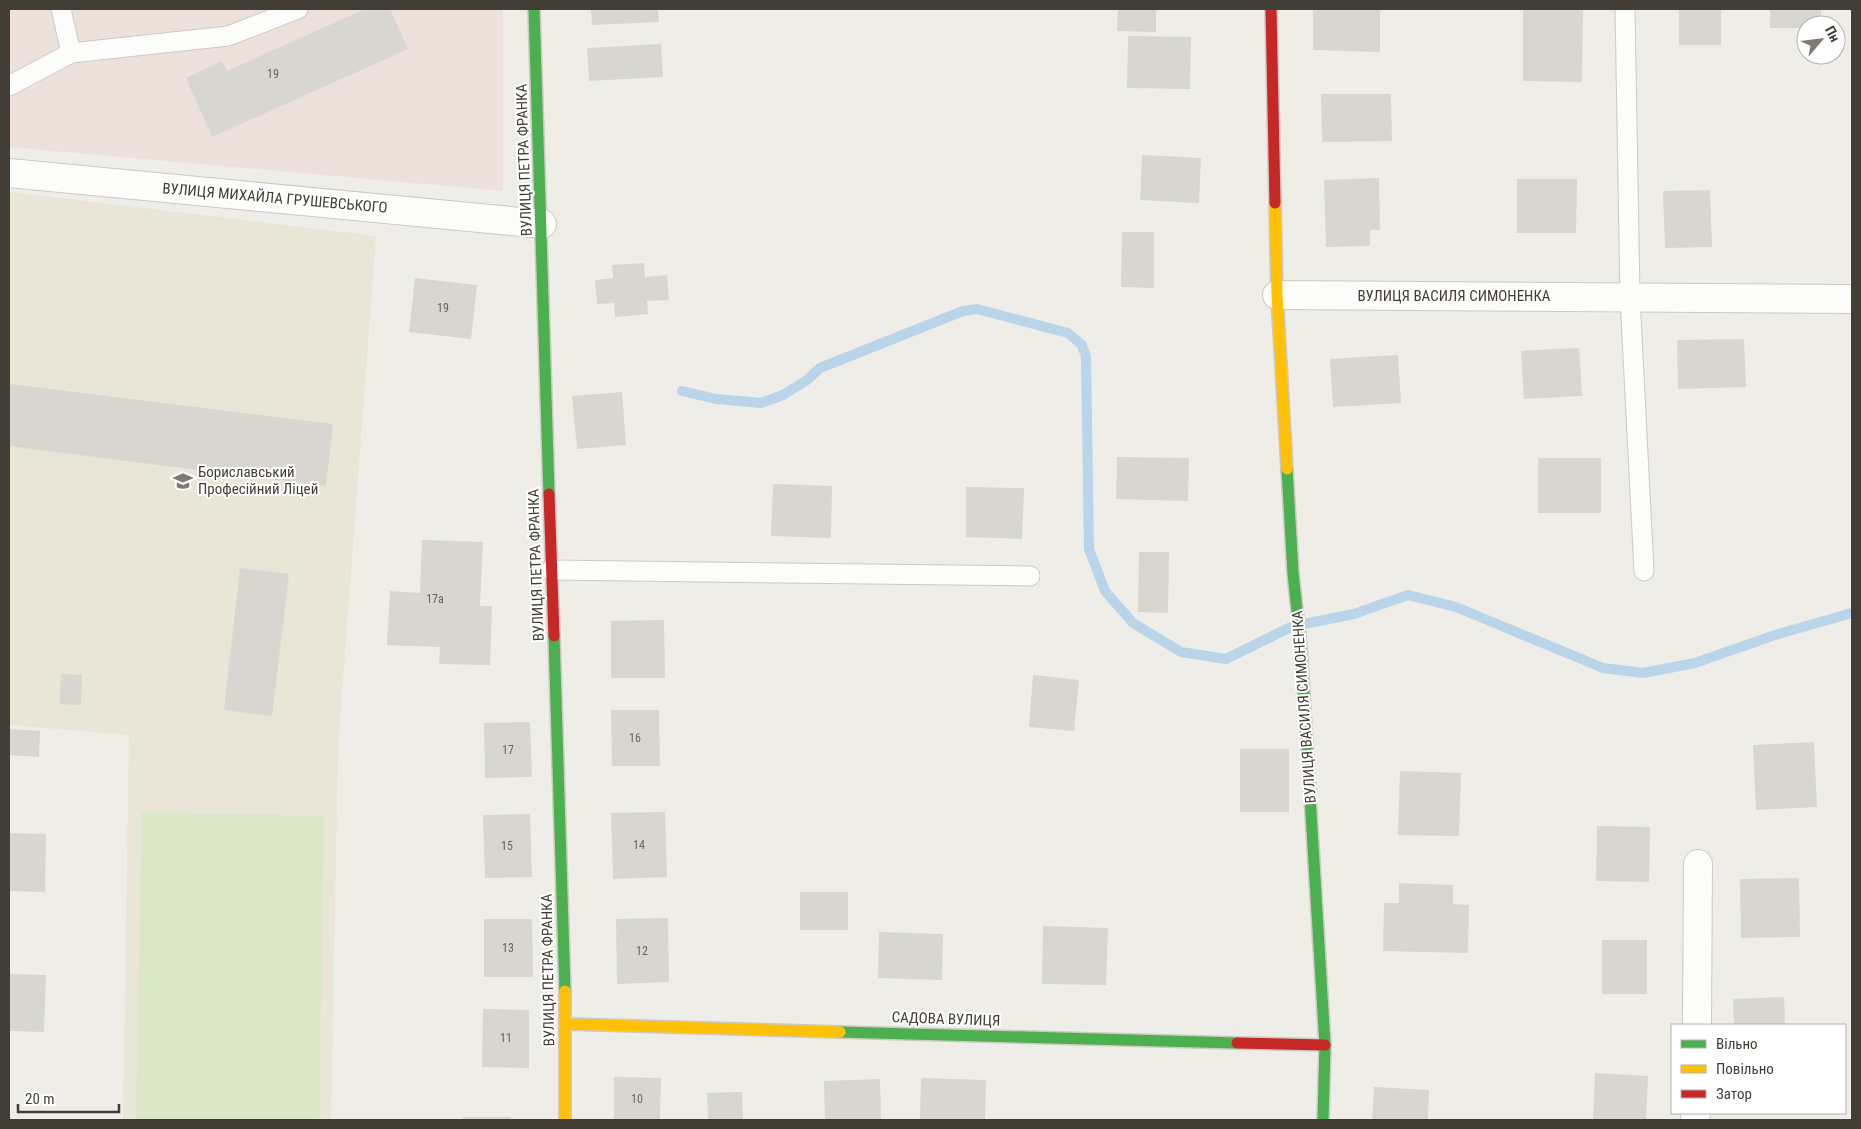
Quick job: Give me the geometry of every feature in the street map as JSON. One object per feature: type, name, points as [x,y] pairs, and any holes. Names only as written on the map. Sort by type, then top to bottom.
[{"type":"street","name":"ВУЛИЦЯ ПЕТРА ФРАНКА","points":[[534,9],[566,1024],[565,1120]]},
{"type":"street","name":"ВУЛИЦЯ ВАСИЛЯ СИМОНЕНКА","points":[[1271,9],[1278,295],[1293,573],[1301,647],[1325,1045],[1323,1120]]},
{"type":"street","name":"ВУЛИЦЯ МИХАЙЛА ГРУШЕВСЬКОГО","points":[[9,173],[542,224]]},
{"type":"street","name":"ВУЛИЦЯ ВАСИЛЯ СИМОНЕНКА","points":[[1278,295],[1852,299]]},
{"type":"street","points":[[1697,1024],[1698,864]]},
{"type":"street","name":"САДОВА ВУЛИЦЯ","points":[[566,1024],[1325,1045]]},
{"type":"lane","points":[[61,9],[71,53]]},
{"type":"lane","points":[[9,86],[71,53],[228,36],[298,9]]},
{"type":"lane","points":[[1625,9],[1630,298],[1644,571]]},
{"type":"lane","points":[[551,570],[1030,576]]},
{"type":"shaded area","points":[[9,9],[503,9],[503,191],[9,147]]},
{"type":"shaded area","name":"Бориславський Професійний Ліцей","points":[[9,192],[376,236],[338,747],[331,1120],[123,1120],[129,735],[9,725]]},
{"type":"green space","points":[[142,812],[324,816],[319,1120],[136,1120]]},
{"type":"building","points":[[365,9],[390,9],[408,49],[212,137],[186,78],[222,61],[227,71]]},
{"type":"building","points":[[591,9],[658,9],[659,22],[592,25]]},
{"type":"building","points":[[1118,9],[1156,9],[1156,32],[1117,31]]},
{"type":"building","points":[[1313,9],[1380,9],[1380,52],[1313,50]]},
{"type":"building","points":[[1523,9],[1583,9],[1582,82],[1523,81]]},
{"type":"building","points":[[1679,9],[1721,9],[1721,45],[1679,45]]},
{"type":"building","points":[[1770,9],[1821,9],[1821,15],[1796,15],[1796,28],[1770,28]]},
{"type":"building","points":[[1128,36],[1191,37],[1190,89],[1127,88]]},
{"type":"building","points":[[661,44],[663,77],[589,81],[587,48]]},
{"type":"building","points":[[1321,94],[1391,94],[1392,141],[1322,142]]},
{"type":"building","points":[[1142,155],[1201,158],[1199,203],[1140,200]]},
{"type":"building","points":[[1379,178],[1380,230],[1370,230],[1370,246],[1326,247],[1324,180]]},
{"type":"building","points":[[1517,179],[1577,179],[1576,233],[1517,233]]},
{"type":"building","points":[[1710,190],[1712,247],[1665,248],[1663,191]]},
{"type":"building","points":[[1122,232],[1154,232],[1154,288],[1121,287]]},
{"type":"building","points":[[644,263],[645,277],[667,275],[669,300],[647,301],[648,314],[615,317],[614,303],[597,304],[595,280],[613,278],[612,265]]},
{"type":"building","points":[[415,278],[477,285],[471,339],[409,332]]},
{"type":"building","points":[[1744,339],[1746,387],[1678,389],[1677,340]]},
{"type":"building","points":[[1579,348],[1582,396],[1524,399],[1521,351]]},
{"type":"building","points":[[1398,355],[1401,403],[1333,407],[1330,359]]},
{"type":"building","points":[[9,384],[333,424],[326,486],[9,446]]},
{"type":"building","points":[[622,392],[626,445],[577,449],[572,396]]},
{"type":"building","points":[[1117,457],[1189,458],[1188,501],[1116,499]]},
{"type":"building","points":[[1538,458],[1601,458],[1601,513],[1538,513]]},
{"type":"building","points":[[773,484],[832,486],[831,538],[771,536]]},
{"type":"building","points":[[966,487],[1024,488],[1022,539],[966,537]]},
{"type":"building","points":[[422,540],[483,542],[480,606],[492,606],[490,665],[439,664],[440,647],[387,645],[390,591],[420,593]]},
{"type":"building","points":[[1139,552],[1169,552],[1168,613],[1138,612]]},
{"type":"building","points":[[240,568],[289,574],[272,716],[224,710]]},
{"type":"building","points":[[664,620],[665,678],[611,678],[611,621]]},
{"type":"building","points":[[61,674],[82,675],[81,705],[60,704]]},
{"type":"building","points":[[1033,675],[1079,680],[1074,731],[1029,727]]},
{"type":"building","points":[[611,710],[659,710],[660,766],[612,766]]},
{"type":"building","points":[[530,722],[532,777],[485,778],[484,723]]},
{"type":"building","points":[[9,729],[40,731],[39,757],[9,755]]},
{"type":"building","points":[[1814,742],[1817,807],[1756,810],[1753,745]]},
{"type":"building","points":[[1240,749],[1289,749],[1289,812],[1240,812]]},
{"type":"building","points":[[1400,771],[1461,773],[1459,836],[1398,835]]},
{"type":"building","points":[[665,812],[667,877],[613,879],[611,813]]},
{"type":"building","points":[[530,814],[532,877],[485,878],[483,815]]},
{"type":"building","points":[[1597,826],[1650,827],[1649,882],[1596,881]]},
{"type":"building","points":[[9,833],[46,834],[45,892],[9,891]]},
{"type":"building","points":[[1799,878],[1800,937],[1741,938],[1740,879]]},
{"type":"building","points":[[1399,883],[1453,885],[1453,904],[1469,905],[1468,953],[1383,951],[1384,903],[1399,903]]},
{"type":"building","points":[[800,892],[848,892],[848,930],[800,930]]},
{"type":"building","points":[[668,918],[669,982],[617,984],[616,919]]},
{"type":"building","points":[[484,919],[532,919],[533,977],[484,977]]},
{"type":"building","points":[[1043,926],[1108,928],[1106,985],[1042,984]]},
{"type":"building","points":[[879,932],[943,934],[942,980],[878,978]]},
{"type":"building","points":[[1602,940],[1647,940],[1647,994],[1602,994]]},
{"type":"building","points":[[9,974],[46,975],[44,1032],[9,1031]]},
{"type":"building","points":[[1784,997],[1785,1024],[1734,1024],[1733,999]]},
{"type":"building","points":[[483,1009],[529,1010],[529,1068],[482,1067]]},
{"type":"building","points":[[1595,1073],[1648,1076],[1646,1120],[1593,1120]]},
{"type":"building","points":[[614,1077],[661,1078],[660,1120],[614,1120]]},
{"type":"building","points":[[921,1078],[986,1080],[985,1120],[920,1120]]},
{"type":"building","points":[[880,1079],[881,1120],[825,1120],[824,1081]]},
{"type":"building","points":[[1374,1087],[1429,1090],[1428,1120],[1372,1120]]},
{"type":"building","points":[[742,1092],[743,1120],[708,1120],[707,1093]]},
{"type":"building","points":[[463,1117],[511,1117],[511,1120],[463,1120]]},
{"type":"waterway","points":[[682,391],[716,399],[761,403],[783,395],[807,380],[820,368],[963,311],[977,309],[1068,333],[1082,345],[1086,357],[1089,549],[1105,591],[1133,623],[1181,652],[1226,659],[1293,626],[1354,614],[1408,595],[1456,607],[1603,668],[1643,673],[1695,663],[1775,635],[1852,613]]},
{"type":"traffic: fast","points":[[534,9],[549,494]]},
{"type":"traffic: fast","points":[[1287,469],[1293,573],[1301,647],[1325,1045],[1323,1120]]},
{"type":"traffic: fast","points":[[554,636],[565,991]]},
{"type":"traffic: fast","points":[[840,1032],[1237,1043]]},
{"type":"traffic: slow","points":[[1275,203],[1277,295],[1287,469]]},
{"type":"traffic: slow","points":[[565,991],[565,1120]]},
{"type":"traffic: slow","points":[[566,1024],[840,1032]]},
{"type":"traffic: jam","points":[[1271,9],[1275,203]]},
{"type":"traffic: jam","points":[[549,494],[554,636]]},
{"type":"traffic: jam","points":[[1237,1043],[1325,1045]]},
{"type":"place","name":"Бориславський Професійний Ліцей","points":[[183,481]]}]
